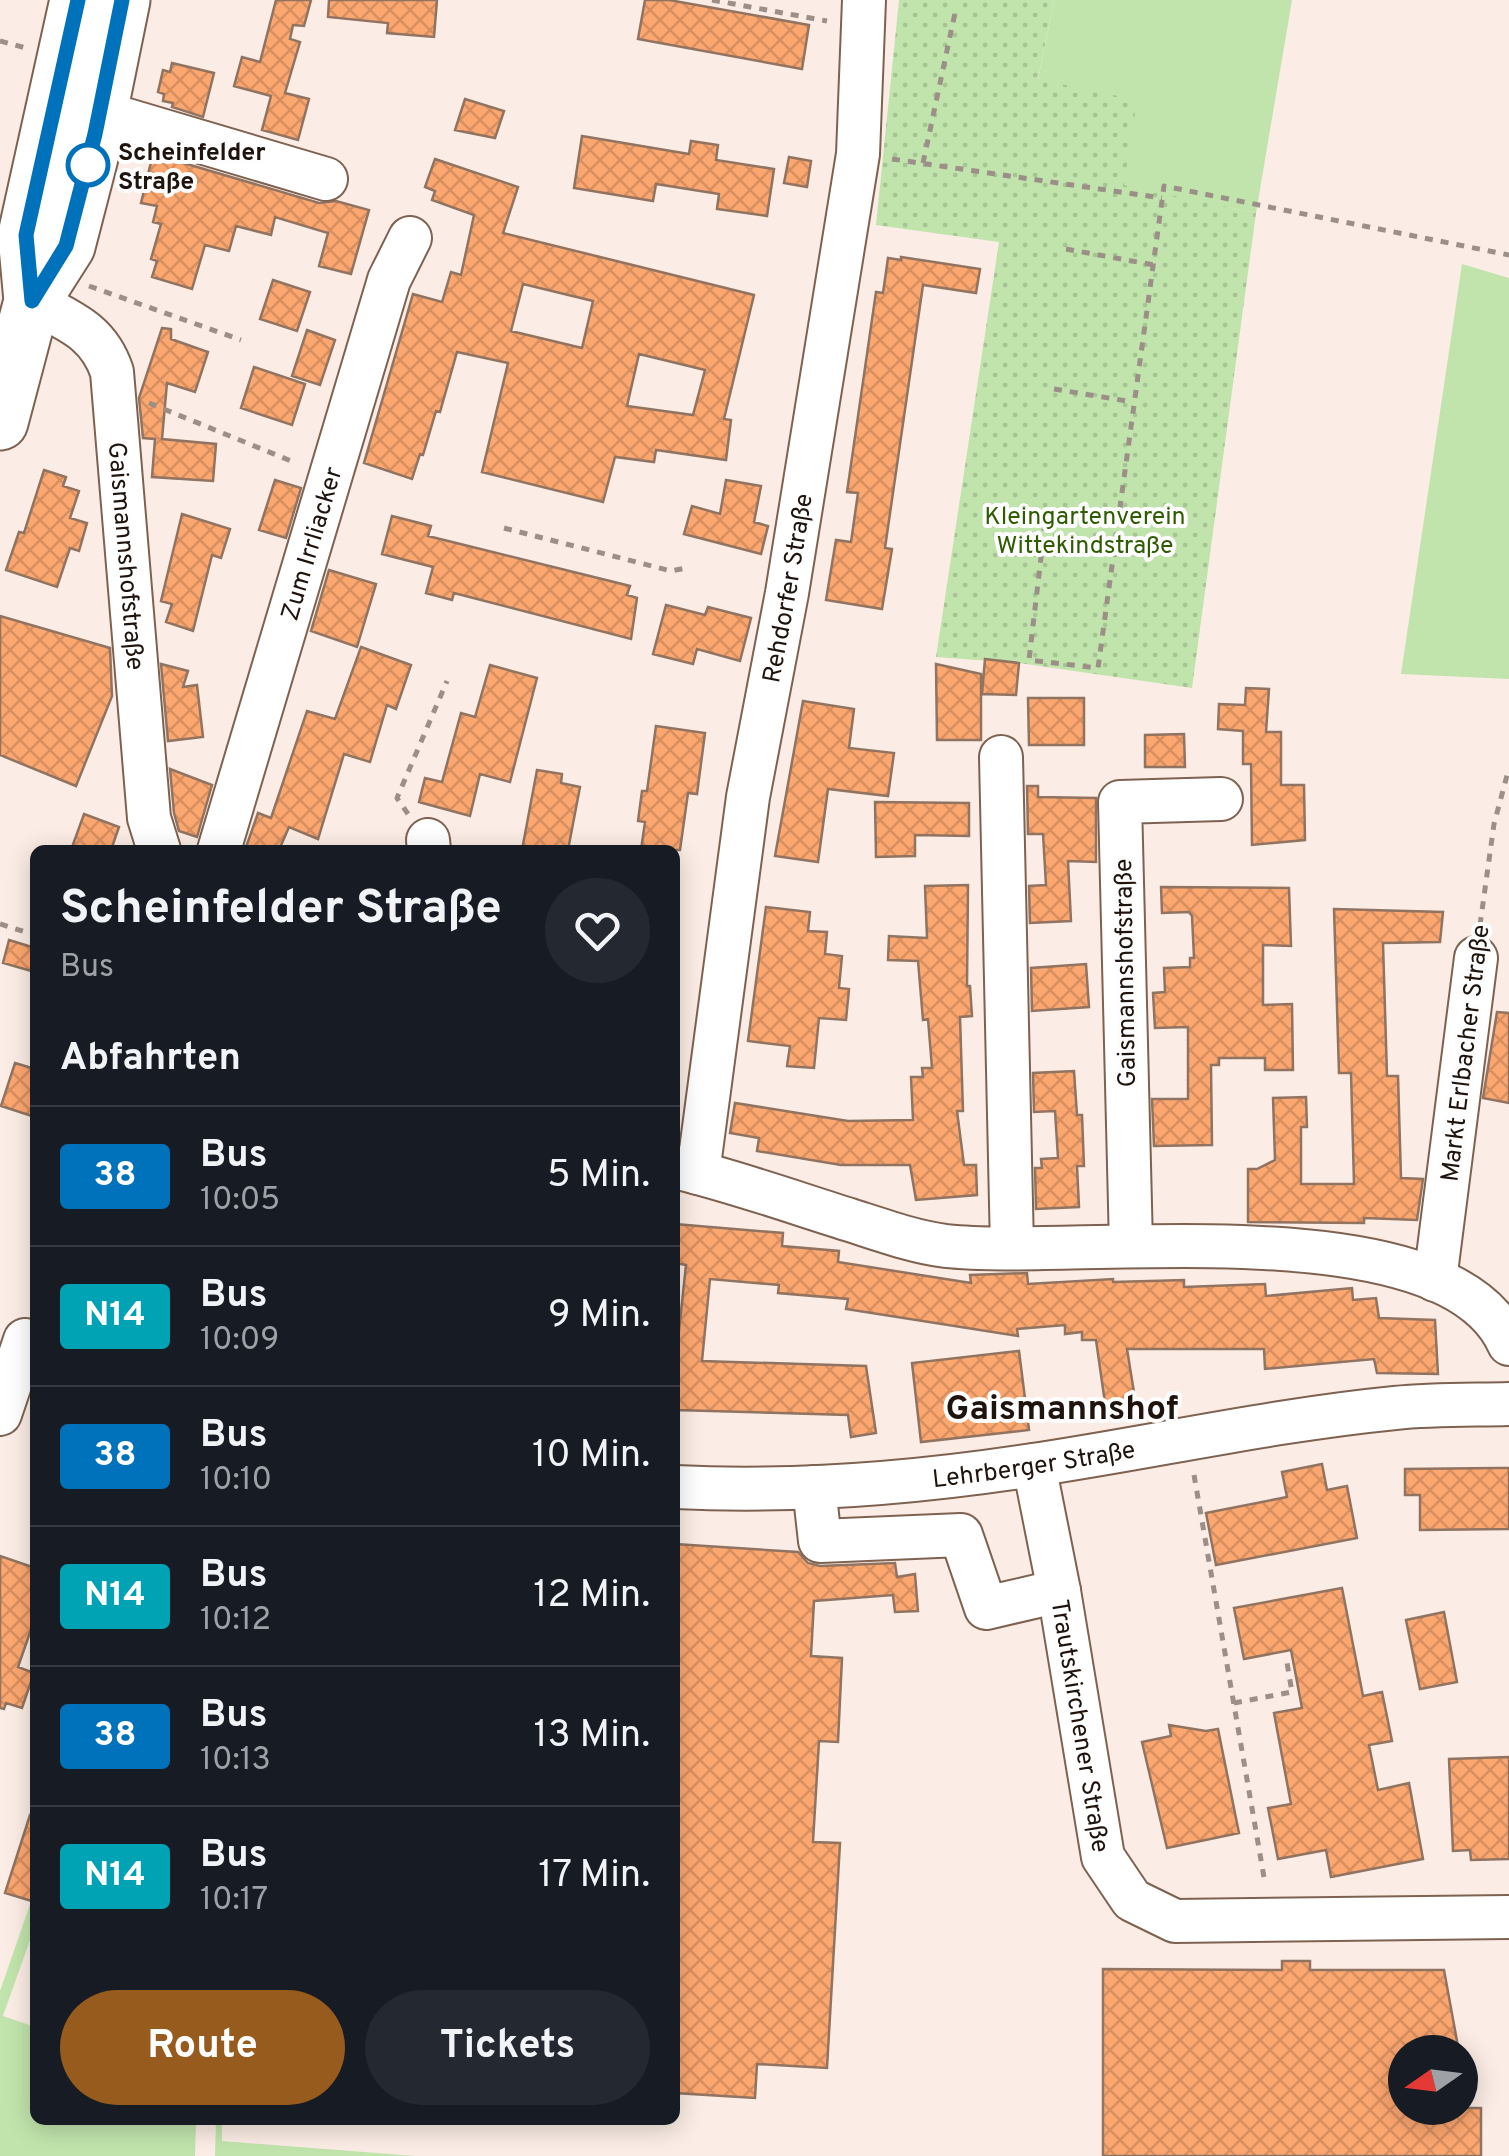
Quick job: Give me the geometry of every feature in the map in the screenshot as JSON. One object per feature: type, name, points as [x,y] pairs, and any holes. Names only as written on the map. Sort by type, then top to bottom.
[{"type":"main road","points":[[32,301],[26,235],[78,0]]},
{"type":"main road","points":[[0,422],[32,301],[66,246],[100,112],[122,0]]},
{"type":"street","name":"Rehdorfer Straße","points":[[686,1170],[858,154],[864,14]]},
{"type":"street","points":[[100,112],[326,179]]},
{"type":"street","name":"Zum Irrliacker","points":[[221,845],[389,280],[410,238]]},
{"type":"street","name":"Gaismannshofstraße","points":[[32,301],[78,326],[99,343],[108,362],[114,389],[148,818],[157,845]]},
{"type":"street","points":[[1001,757],[1012,1248]]},
{"type":"street","name":"Gaismannshofstraße","points":[[1131,1245],[1120,802],[1221,799]]},
{"type":"street","name":"Markt Erlbacher Straße","points":[[1435,1280],[1476,958]]},
{"type":"street","points":[[686,1170],[929,1242],[1012,1248],[1241,1244],[1398,1267],[1476,1301],[1503,1331],[1509,1344]]},
{"type":"street","points":[[0,1414],[20,1338]]},
{"type":"street","name":"Lehrberger Straße","points":[[680,1487],[906,1481],[1034,1465],[1382,1409],[1509,1404]]},
{"type":"street","name":"Trautskirchener Straße","points":[[1034,1465],[1103,1856],[1132,1900],[1175,1921],[1509,1917]]},
{"type":"street","points":[[814,1486],[820,1541],[961,1534],[986,1608],[1059,1591]]},
{"type":"path","points":[[712,0],[864,14]]},
{"type":"path","points":[[923,163],[955,13]]},
{"type":"path","points":[[0,41],[35,50]]},
{"type":"path","points":[[858,154],[1162,198]]},
{"type":"path","points":[[1044,523],[1029,660],[1098,668],[1164,186],[1509,255]]},
{"type":"path","points":[[1066,250],[1154,265]]},
{"type":"path","points":[[89,286],[241,340]]},
{"type":"path","points":[[114,389],[332,478]]},
{"type":"path","points":[[1054,389],[1133,402]]},
{"type":"path","points":[[504,528],[671,571],[686,568]]},
{"type":"path","points":[[429,845],[396,798],[447,681]]},
{"type":"path","name":"Markt Erlbacher Straße","points":[[1476,958],[1494,824],[1509,768]]},
{"type":"path","points":[[0,924],[30,933]]},
{"type":"path","points":[[1187,1438],[1272,1922]]},
{"type":"path","points":[[1234,1703],[1292,1692],[1286,1657]]},
{"type":"green space","name":"Kleingartenverein Wittekindstraße","points":[[899,0],[1054,0],[1038,79],[1137,100],[1124,185],[1256,213],[1192,688],[1019,663],[936,657],[999,242],[876,225]]},
{"type":"green space","points":[[1054,0],[1292,0],[1256,213],[1124,186],[1038,80]]},
{"type":"green space","points":[[1462,264],[1509,278],[1509,679],[1401,674]]},
{"type":"green space","points":[[30,1904],[30,1940],[3,2016],[30,2025],[30,2125],[196,2125],[195,2156],[0,2156],[0,1991]]},
{"type":"green space","points":[[216,2125],[222,2125],[222,2141],[416,2156],[215,2156]]},
{"type":"building","points":[[276,0],[311,0],[304,26],[293,25],[290,39],[300,42],[285,93],[309,99],[298,140],[262,130],[271,96],[234,86],[242,57],[260,62]]},
{"type":"building","points":[[329,0],[437,0],[434,37],[387,33],[388,23],[328,17]]},
{"type":"building","points":[[645,0],[669,0],[809,25],[802,69],[638,39]]},
{"type":"building","points":[[172,63],[214,73],[203,117],[163,101],[164,94],[158,92],[163,70],[170,72]]},
{"type":"building","points":[[465,99],[504,111],[495,138],[455,130]]},
{"type":"building","points":[[582,136],[689,154],[691,141],[718,145],[716,160],[774,169],[767,216],[717,209],[719,194],[656,184],[653,201],[574,188]]},
{"type":"building","points":[[153,154],[319,203],[336,201],[369,210],[351,274],[319,266],[328,233],[275,217],[271,235],[236,226],[229,251],[205,245],[192,289],[152,277],[157,261],[151,259],[161,224],[153,222],[157,206],[141,203]]},
{"type":"building","points":[[789,157],[811,161],[807,187],[784,183]]},
{"type":"building","points":[[435,159],[518,187],[503,233],[754,295],[724,419],[731,420],[726,460],[656,450],[654,462],[615,457],[603,502],[482,472],[508,363],[457,352],[440,412],[436,411],[412,479],[364,463],[413,294],[442,302],[451,272],[461,275],[474,215],[432,200],[435,191],[425,187]],"holes":[[[523,284],[593,301],[582,348],[511,331]],[[639,354],[705,370],[693,415],[627,406]]]},
{"type":"building","points":[[888,258],[980,269],[976,293],[923,285],[885,548],[892,549],[882,609],[826,600],[836,540],[851,542],[858,493],[847,492],[876,292],[883,293]]},
{"type":"building","points":[[273,280],[310,292],[297,331],[260,319]]},
{"type":"building","points":[[162,328],[171,329],[171,339],[208,352],[195,392],[167,383],[162,439],[216,444],[213,481],[152,477],[155,439],[143,438],[139,398]]},
{"type":"building","points":[[307,330],[335,340],[320,385],[292,376]]},
{"type":"building","points":[[254,367],[305,384],[292,425],[241,408]]},
{"type":"building","points":[[44,470],[66,477],[63,486],[79,491],[70,518],[87,523],[79,551],[70,548],[57,587],[6,570],[19,532],[24,533]]},
{"type":"building","points":[[275,480],[301,488],[286,538],[259,530]]},
{"type":"building","points":[[726,480],[761,486],[754,522],[768,526],[761,554],[684,534],[692,506],[720,514]]},
{"type":"building","points":[[182,514],[230,529],[221,558],[212,555],[193,631],[166,622],[172,604],[161,601]]},
{"type":"building","points":[[392,516],[431,526],[428,536],[630,586],[627,595],[637,598],[631,639],[454,593],[452,600],[426,593],[433,567],[382,554]]},
{"type":"building","points":[[329,570],[376,584],[357,647],[311,631]]},
{"type":"building","points":[[666,605],[705,615],[708,607],[751,618],[740,661],[697,649],[693,664],[653,654]]},
{"type":"building","points":[[0,616],[110,648],[112,696],[76,786],[0,755]]},
{"type":"building","points":[[361,647],[411,665],[396,709],[387,705],[370,762],[344,754],[318,839],[289,827],[281,845],[247,845],[258,813],[271,818],[307,711],[335,719]]},
{"type":"building","points":[[985,659],[1019,663],[1016,695],[982,694]]},
{"type":"building","points":[[161,664],[188,671],[183,687],[197,685],[203,737],[168,741]]},
{"type":"building","points":[[936,664],[981,674],[981,740],[937,740]]},
{"type":"building","points":[[490,665],[537,678],[510,782],[480,774],[470,816],[419,802],[425,778],[442,782],[461,713],[475,717]]},
{"type":"building","points":[[1246,688],[1269,689],[1266,732],[1281,732],[1281,785],[1304,785],[1305,840],[1252,845],[1251,764],[1243,764],[1243,731],[1218,729],[1219,704],[1245,705]]},
{"type":"building","points":[[1028,698],[1084,698],[1084,745],[1029,745]]},
{"type":"building","points":[[803,701],[854,709],[849,748],[894,753],[888,796],[828,789],[818,862],[775,856]]},
{"type":"building","points":[[656,726],[705,733],[697,794],[688,793],[680,850],[680,845],[642,845],[645,822],[638,821],[642,791],[647,791]]},
{"type":"building","points":[[1184,734],[1185,767],[1145,767],[1145,735]]},
{"type":"building","points":[[170,769],[212,785],[197,837],[179,831]]},
{"type":"building","points":[[537,770],[562,774],[561,783],[580,787],[569,845],[523,845]]},
{"type":"building","points":[[1027,786],[1038,786],[1038,797],[1096,798],[1096,862],[1068,861],[1071,921],[1030,923],[1029,886],[1046,885],[1043,834],[1028,834]]},
{"type":"building","points":[[875,802],[969,803],[969,836],[915,835],[915,856],[876,857]]},
{"type":"building","points":[[84,814],[119,827],[113,845],[73,845]]},
{"type":"building","points":[[968,885],[967,986],[972,1016],[960,1017],[963,1111],[957,1111],[964,1165],[976,1165],[977,1195],[916,1200],[910,1165],[841,1165],[757,1151],[759,1138],[730,1133],[735,1103],[848,1121],[913,1120],[911,1077],[923,1077],[922,1068],[932,1068],[928,1019],[923,1020],[918,961],[888,960],[889,936],[927,938],[925,886]]},
{"type":"building","points":[[1161,887],[1289,888],[1291,946],[1263,945],[1263,1005],[1292,1004],[1293,1070],[1265,1070],[1265,1058],[1219,1058],[1219,1065],[1211,1065],[1212,1145],[1154,1146],[1152,1099],[1188,1099],[1188,1027],[1155,1028],[1153,993],[1165,992],[1164,968],[1190,967],[1190,958],[1194,958],[1192,916],[1189,912],[1162,913]]},
{"type":"building","points":[[766,907],[810,912],[808,931],[827,932],[825,954],[842,956],[839,988],[849,989],[846,1020],[819,1018],[814,1068],[787,1066],[790,1046],[748,1041]]},
{"type":"building","points":[[1334,909],[1443,912],[1440,942],[1383,943],[1387,1076],[1398,1076],[1401,1178],[1423,1179],[1417,1220],[1248,1222],[1248,1169],[1275,1160],[1273,1098],[1306,1097],[1307,1127],[1301,1127],[1301,1184],[1354,1184],[1351,1073],[1339,1073]]},
{"type":"building","points":[[9,940],[30,946],[30,971],[3,963]]},
{"type":"building","points":[[1086,964],[1089,1007],[1032,1011],[1031,968]]},
{"type":"building","points":[[1497,1012],[1509,1013],[1509,1103],[1483,1098]]},
{"type":"building","points":[[15,1063],[30,1068],[30,1115],[1,1106]]},
{"type":"building","points":[[1074,1071],[1077,1115],[1082,1115],[1084,1166],[1077,1166],[1079,1207],[1036,1209],[1035,1168],[1042,1168],[1041,1159],[1058,1158],[1055,1111],[1034,1112],[1033,1073]]},
{"type":"building","points":[[680,1224],[783,1233],[782,1246],[839,1251],[838,1262],[971,1283],[970,1275],[1027,1273],[1028,1284],[1113,1279],[1184,1280],[1184,1287],[1265,1284],[1266,1296],[1352,1288],[1353,1300],[1376,1298],[1379,1318],[1435,1320],[1438,1374],[1377,1373],[1374,1359],[1265,1369],[1264,1349],[1127,1349],[1137,1411],[1107,1417],[1096,1340],[1082,1340],[1082,1332],[1065,1334],[1065,1325],[1017,1329],[1018,1336],[846,1309],[848,1299],[778,1293],[779,1285],[710,1279],[702,1361],[866,1366],[876,1433],[851,1437],[848,1415],[680,1410],[680,1321],[686,1265],[680,1264]]},
{"type":"building","points":[[1019,1351],[1029,1430],[921,1442],[912,1363]]},
{"type":"building","points":[[1322,1464],[1327,1490],[1347,1486],[1357,1538],[1216,1565],[1206,1513],[1287,1497],[1282,1472]]},
{"type":"building","points":[[1509,1468],[1509,1529],[1420,1530],[1420,1495],[1405,1495],[1405,1469]]},
{"type":"building","points":[[680,1544],[798,1552],[808,1563],[820,1566],[895,1563],[897,1577],[915,1574],[918,1611],[895,1612],[893,1595],[814,1601],[811,1656],[842,1658],[838,1742],[819,1741],[813,1842],[840,1843],[827,2068],[757,2064],[755,2098],[680,2093]]},
{"type":"building","points":[[0,1556],[30,1566],[30,1632],[18,1667],[30,1672],[30,1685],[22,1708],[6,1703],[4,1709],[0,1708]]},
{"type":"building","points":[[1342,1588],[1363,1696],[1382,1692],[1392,1741],[1369,1745],[1378,1790],[1409,1783],[1423,1859],[1331,1877],[1326,1850],[1278,1859],[1268,1808],[1291,1804],[1274,1713],[1302,1708],[1291,1650],[1244,1659],[1234,1608]]},
{"type":"building","points":[[1444,1612],[1457,1682],[1420,1689],[1406,1620]]},
{"type":"building","points":[[1169,1725],[1218,1729],[1239,1833],[1167,1848],[1142,1742],[1171,1736]]},
{"type":"building","points":[[1509,1757],[1509,1859],[1471,1860],[1470,1850],[1453,1851],[1449,1759]]},
{"type":"building","points":[[30,1815],[30,1900],[5,1893]]},
{"type":"building","points":[[1282,1961],[1310,1961],[1310,1970],[1444,1970],[1456,2035],[1388,2035],[1388,2125],[1478,2125],[1481,2108],[1481,2156],[1103,2156],[1103,1969],[1282,1970]]},
{"type":"bus line","name":"38","points":[[78,0],[26,235],[32,301],[66,246],[95,134],[122,0]]},
{"type":"place","name":"Scheinfelder Straße","points":[[88,165]]},
{"type":"district","name":"Gaismannshof","points":[[1062,1407]]}]
